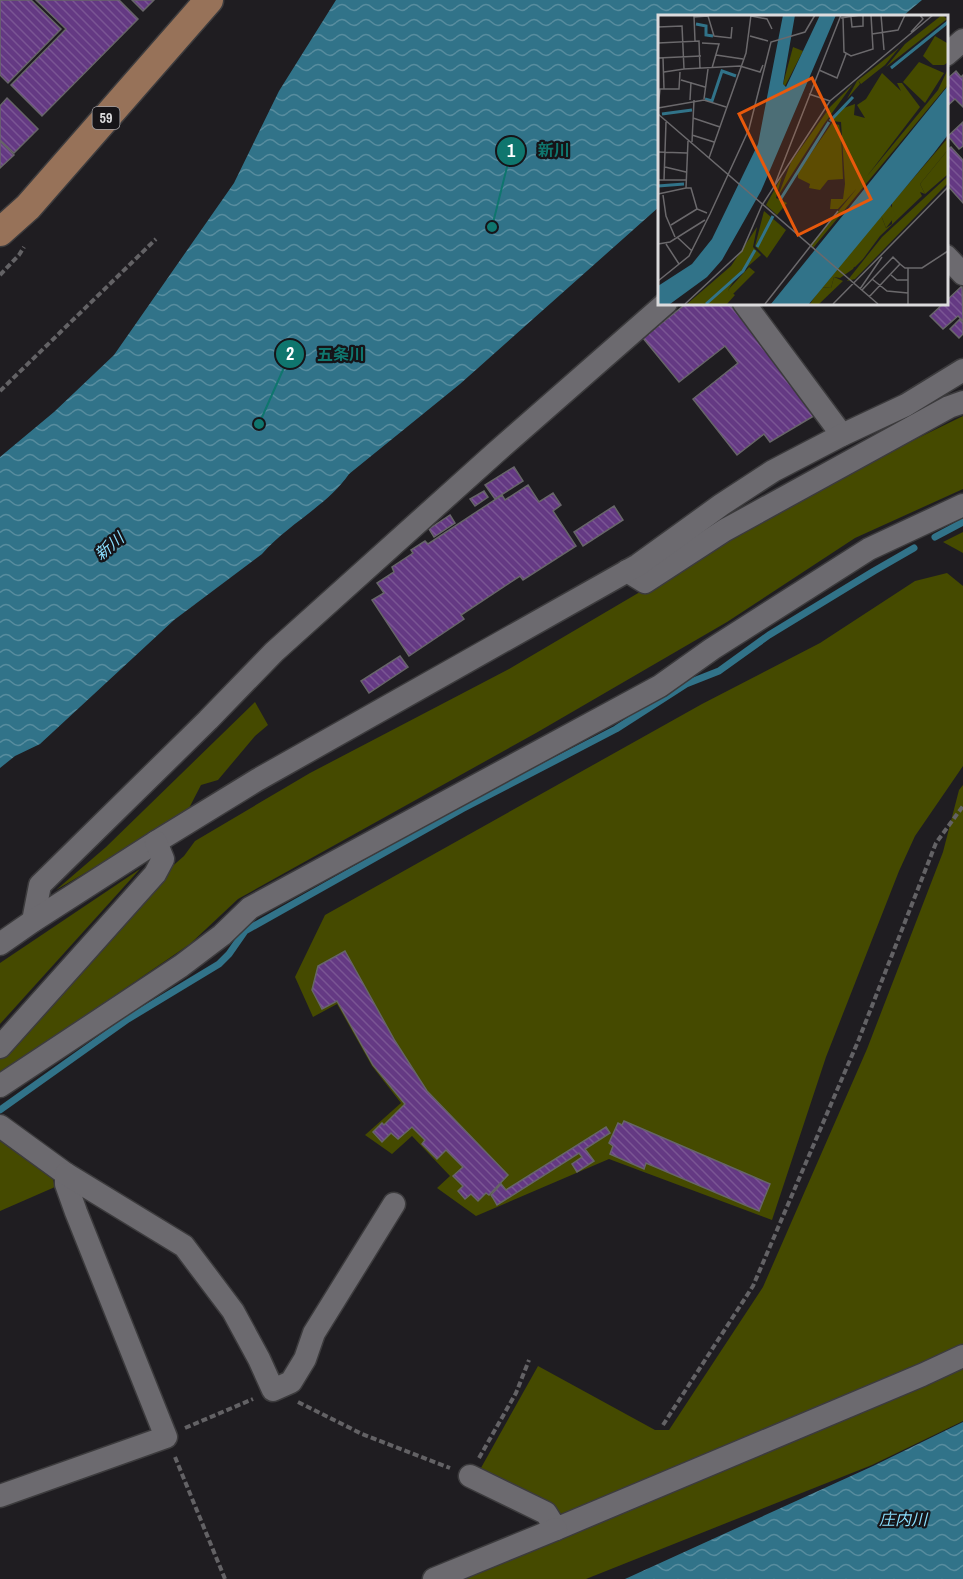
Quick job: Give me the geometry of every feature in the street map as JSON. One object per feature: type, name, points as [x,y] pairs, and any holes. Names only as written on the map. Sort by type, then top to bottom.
[{"type":"main road","name":"59","points":[[0,232],[28,207],[209,0]]},
{"type":"street","points":[[948,54],[963,40]]},
{"type":"street","points":[[948,258],[963,274]]},
{"type":"street","points":[[33,921],[40,885],[274,652],[665,304]]},
{"type":"street","points":[[745,304],[842,435]]},
{"type":"street","points":[[0,944],[156,842],[257,780],[627,571],[773,471],[906,405],[963,370]]},
{"type":"street","points":[[627,571],[645,582],[725,530],[949,407],[963,402]]},
{"type":"street","points":[[0,1086],[181,966],[222,935],[250,908],[660,686],[712,649],[869,549],[963,505]]},
{"type":"street","points":[[0,1047],[155,874],[163,859],[156,842]]},
{"type":"street","points":[[0,1126],[66,1174],[184,1246],[233,1311],[273,1390],[291,1382],[305,1359],[314,1333],[394,1204]]},
{"type":"street","points":[[0,1496],[166,1437],[75,1212],[66,1184],[66,1174]]},
{"type":"street","points":[[434,1579],[922,1376],[963,1356]]},
{"type":"street","points":[[470,1476],[546,1513],[556,1529]]},
{"type":"path","points":[[0,391],[156,239]]},
{"type":"path","points":[[663,1425],[753,1286],[859,1040],[936,843],[963,806]]},
{"type":"path","points":[[225,1579],[166,1437],[273,1390],[362,1434],[470,1476],[516,1393],[529,1360]]},
{"type":"shaded area","points":[[963,416],[963,489],[855,538],[727,622],[536,733],[238,899],[190,944],[0,1074],[0,1057],[160,877],[184,856],[195,841],[310,773],[509,669],[769,516],[879,457]]},
{"type":"shaded area","points":[[963,532],[963,553],[943,542]]},
{"type":"shaded area","points":[[947,573],[963,586],[963,766],[915,836],[899,871],[826,1057],[772,1220],[609,1159],[476,1216],[437,1188],[450,1176],[412,1136],[392,1154],[365,1135],[401,1103],[372,1066],[337,1004],[313,1017],[295,977],[325,915],[702,704],[820,643],[915,581]]},
{"type":"shaded area","points":[[255,702],[268,725],[255,736],[218,780],[201,785],[186,814],[56,890],[106,847]]},
{"type":"shaded area","points":[[963,785],[963,1351],[630,1489],[561,1514],[477,1475],[538,1366],[655,1430],[669,1430],[763,1287],[867,1049],[943,852],[959,790]]},
{"type":"shaded area","points":[[140,869],[0,1024],[0,963]]},
{"type":"shaded area","points":[[0,1133],[51,1172],[55,1187],[0,1211]]},
{"type":"shaded area","points":[[963,1367],[963,1421],[872,1465],[586,1579],[455,1579]]},
{"type":"water","points":[[336,0],[922,0],[904,15],[658,15],[658,208],[460,384],[349,474],[330,495],[262,554],[174,620],[40,744],[15,756],[0,768],[0,457],[54,412],[114,355],[234,183],[279,91]]},
{"type":"water","name":"庄内川","points":[[963,1422],[963,1579],[625,1579],[873,1466]]},
{"type":"building","points":[[0,0],[31,0],[61,29],[8,83],[0,75]]},
{"type":"building","points":[[36,0],[119,0],[138,19],[42,116],[11,85],[66,29]]},
{"type":"building","points":[[132,0],[154,0],[143,11]]},
{"type":"building","points":[[956,71],[961,77],[963,75],[963,107],[955,99],[948,105],[948,78]]},
{"type":"building","points":[[7,98],[38,129],[14,153],[0,140],[0,106]]},
{"type":"building","points":[[963,122],[963,146],[959,149],[948,136]]},
{"type":"building","points":[[0,141],[14,155],[0,168]]},
{"type":"building","points":[[951,147],[963,160],[963,203],[948,186],[948,149]]},
{"type":"building","points":[[962,286],[963,321],[958,316],[943,329],[930,316],[943,304],[948,304],[948,299]]},
{"type":"building","points":[[686,304],[730,304],[817,414],[770,442],[764,434],[737,455],[693,399],[738,363],[725,346],[679,382],[643,338]]},
{"type":"building","points":[[960,319],[963,323],[963,334],[959,338],[950,329]]},
{"type":"building","points":[[514,467],[523,481],[495,499],[485,485]]},
{"type":"building","points":[[528,485],[539,502],[553,493],[561,505],[553,511],[576,546],[523,580],[520,576],[461,615],[464,619],[409,656],[372,600],[384,593],[377,583],[394,572],[392,567],[413,553],[411,550],[425,541],[428,544],[502,495],[505,500]]},
{"type":"building","points":[[484,491],[488,497],[475,506],[470,499]]},
{"type":"building","points":[[614,506],[623,520],[583,546],[574,532]]},
{"type":"building","points":[[450,515],[455,523],[434,537],[429,529]]},
{"type":"building","points":[[400,656],[408,667],[369,693],[361,681]]},
{"type":"building","points":[[345,951],[395,1041],[427,1091],[508,1175],[489,1195],[486,1193],[478,1201],[471,1194],[465,1199],[458,1191],[463,1186],[453,1176],[463,1167],[446,1150],[437,1159],[422,1144],[425,1140],[412,1127],[398,1139],[391,1133],[382,1142],[373,1132],[382,1123],[384,1125],[405,1104],[373,1065],[337,1001],[322,1009],[312,990],[318,966]]},
{"type":"building","points":[[624,1121],[770,1184],[759,1211],[646,1163],[644,1169],[610,1154],[613,1146],[609,1143],[618,1123],[622,1125]]},
{"type":"building","points":[[606,1127],[610,1133],[585,1149],[594,1161],[577,1172],[572,1164],[582,1157],[579,1153],[497,1205],[491,1195],[501,1184],[506,1190]]},
{"type":"waterway","points":[[935,537],[963,522]]},
{"type":"waterway","points":[[0,1110],[128,1019],[219,964],[245,931],[462,809],[616,729],[686,684],[719,671],[769,635],[914,548]]},
{"type":"place","name":"新川","points":[[492,227]]},
{"type":"place","name":"五条川","points":[[259,424]]}]
